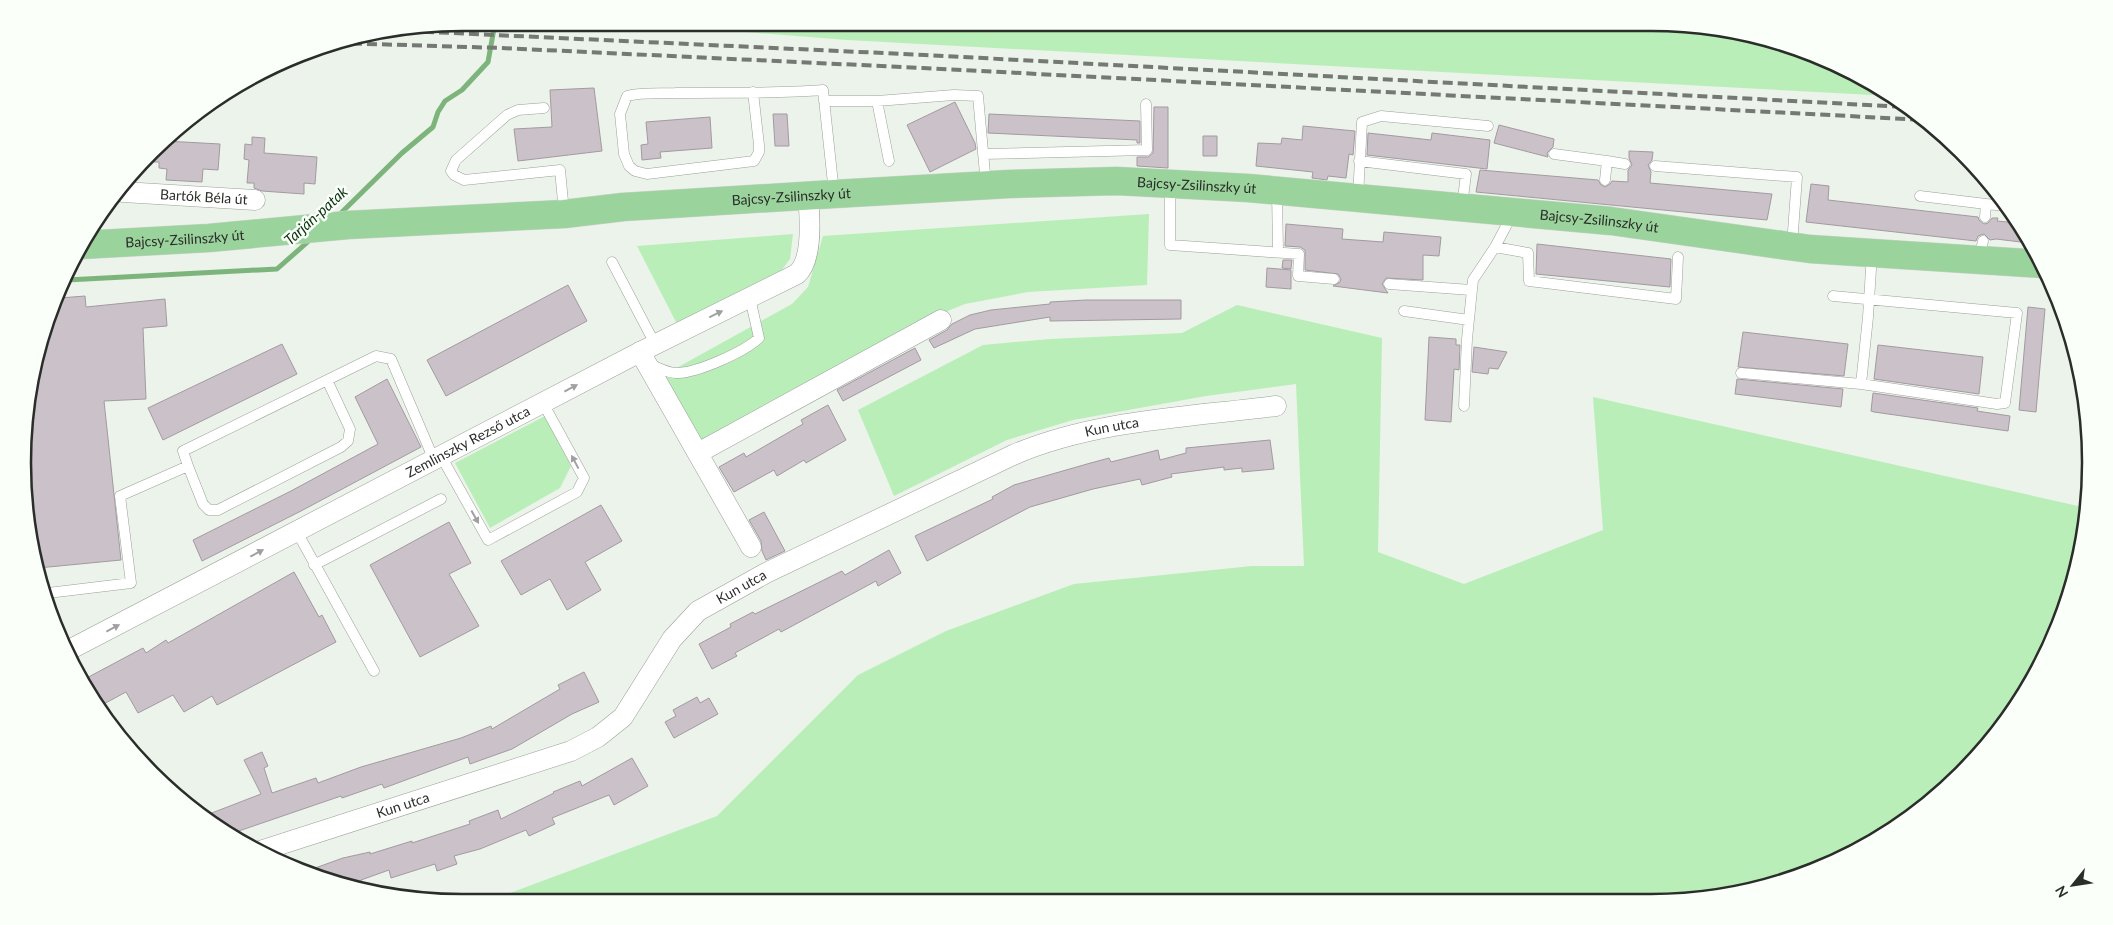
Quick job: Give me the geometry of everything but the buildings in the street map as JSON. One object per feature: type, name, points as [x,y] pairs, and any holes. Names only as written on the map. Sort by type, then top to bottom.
[{"type":"main road","name":"Bajcsy-Zsilinszky út","points":[[91,244],[209,238],[348,225],[564,214],[623,207],[986,186],[1117,181],[1278,191],[1513,212],[1602,216],[1792,246],[1872,253],[1981,251],[2032,262]]},
{"type":"street","name":"Bartók Béla út","points":[[126,192],[255,200]]},
{"type":"street","name":"Zemlinszky Rezső utca","points":[[73,648],[543,403],[647,353],[791,277],[802,269],[806,263],[810,213],[821,195]]},
{"type":"street","points":[[698,453],[942,320]]},
{"type":"street","points":[[647,353],[698,453],[751,547]]},
{"type":"street","name":"Kun utca","points":[[270,848],[571,751],[587,744],[609,729],[622,717],[672,639],[698,611],[766,573],[1013,455],[1052,440],[1086,431],[1276,406]]},
{"type":"lane","points":[[753,92],[759,145],[759,152],[754,161],[647,174],[635,171],[626,160],[620,114],[628,96],[753,92],[794,92],[823,90],[821,195]]},
{"type":"lane","points":[[824,101],[877,101],[954,95],[978,96],[986,186]]},
{"type":"lane","points":[[877,101],[889,161]]},
{"type":"lane","points":[[983,154],[1147,150],[1146,104]]},
{"type":"lane","points":[[544,108],[518,110],[508,115],[456,160],[451,170],[454,175],[464,180],[560,170],[564,214]]},
{"type":"lane","points":[[1358,198],[1358,161],[1362,122],[1381,116],[1488,126]]},
{"type":"lane","points":[[1554,154],[1625,164]]},
{"type":"lane","points":[[1358,161],[1466,174],[1462,207]]},
{"type":"lane","points":[[1605,180],[1607,162]]},
{"type":"lane","points":[[1655,166],[1797,177],[1792,246]]},
{"type":"lane","points":[[1170,184],[1170,245],[1299,254],[1298,276],[1334,279]]},
{"type":"lane","points":[[1278,191],[1278,252]]},
{"type":"lane","points":[[1920,196],[1997,205]]},
{"type":"lane","points":[[1984,217],[1986,204]]},
{"type":"lane","points":[[1464,406],[1473,280],[1495,247],[1513,212]]},
{"type":"lane","points":[[1495,247],[1528,254],[1529,281],[1676,299],[1678,257]]},
{"type":"lane","points":[[1861,384],[1872,253]]},
{"type":"lane","points":[[612,262],[647,353],[677,374],[710,365],[750,347],[760,338],[750,298]]},
{"type":"lane","points":[[1389,284],[1471,290]]},
{"type":"lane","points":[[1741,373],[1861,384],[1997,404],[2005,403],[2017,313],[1833,296]]},
{"type":"lane","points":[[1404,311],[1469,320]]},
{"type":"lane","points":[[327,380],[350,429],[348,441],[341,447],[218,510],[209,510],[203,504],[183,451],[327,380],[376,356],[391,358],[437,458],[488,540],[577,492],[584,478],[543,403]]},
{"type":"lane","points":[[52,593],[131,583],[120,496],[188,466]]},
{"type":"lane","points":[[314,565],[441,499]]},
{"type":"lane","points":[[297,532],[374,671]]},
{"type":"green space","points":[[733,31],[1679,32],[1735,40],[1789,54],[1816,64],[1876,95],[847,40]]},
{"type":"green space","points":[[1149,214],[1147,285],[1028,292],[965,304],[933,317],[701,445],[662,376],[792,304],[808,287],[823,236]]},
{"type":"green space","points":[[793,234],[790,259],[781,271],[677,324],[637,246]]},
{"type":"green space","points":[[1237,305],[1382,338],[1378,552],[1464,584],[1603,530],[1593,397],[2079,506],[2067,574],[2049,628],[2024,678],[1993,725],[1975,747],[1935,787],[1890,821],[1841,849],[1789,871],[1735,885],[1679,893],[1650,894],[507,894],[717,816],[858,675],[946,631],[1074,584],[1252,566],[1304,566],[1296,384],[1206,396],[1073,420],[1007,440],[894,496],[858,410],[983,345],[1050,339],[1182,333]]},
{"type":"green space","points":[[545,416],[571,466],[560,488],[490,528],[455,463]]},
{"type":"waterway","name":"Tarján-patak","points":[[338,216],[402,153],[433,127],[438,112],[445,101],[462,90],[488,62],[494,31]]},
{"type":"waterway","name":"Tarján-patak","points":[[72,280],[277,269],[311,239]]},
{"type":"railway","points":[[433,32],[925,55],[1893,106]]},
{"type":"railway","points":[[361,44],[502,48],[923,68],[1912,119]]}]
